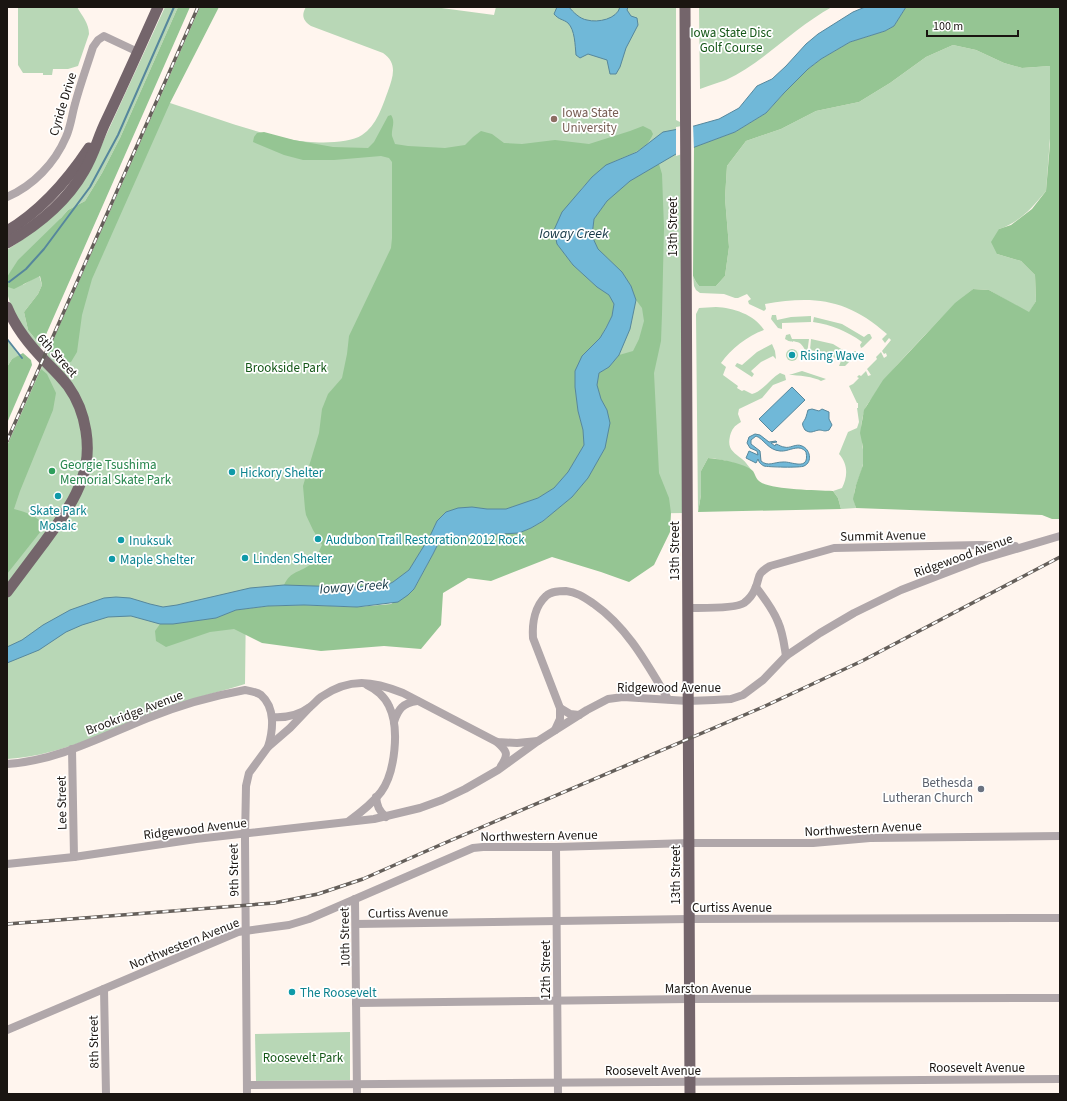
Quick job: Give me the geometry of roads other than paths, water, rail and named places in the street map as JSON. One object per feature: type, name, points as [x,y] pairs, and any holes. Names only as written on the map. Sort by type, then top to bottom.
[{"type":"main road","points":[[7,243],[44,219],[69,193],[85,171],[101,131],[158,7]]},
{"type":"main road","name":"13th Street","points":[[685,7],[690,1094]]},
{"type":"main road","points":[[7,231],[31,215],[58,189],[73,172],[101,131]]},
{"type":"main road","name":"6th Street","points":[[7,307],[15,325],[23,337],[58,374],[74,395],[86,430],[87,445],[83,477],[76,495],[54,529],[7,592]]},
{"type":"street","name":"Cyride Drive","points":[[7,197],[14,194],[37,177],[52,163],[60,150],[67,136],[76,98],[93,47],[98,40],[104,36],[138,52]]},
{"type":"street","name":"Ridgewood Avenue","points":[[7,864],[74,857],[196,839],[386,817],[420,808],[465,789],[498,770],[555,730],[608,699],[623,697],[688,701],[731,699],[743,695],[763,680],[786,656],[820,633],[854,613],[901,590],[979,560],[1060,536]]},
{"type":"street","name":"Summit Avenue","points":[[756,587],[758,576],[762,570],[770,566],[834,548],[980,545],[1027,546]]},
{"type":"street","points":[[688,608],[730,607],[743,604],[752,595],[756,587],[778,621],[782,633],[786,656]]},
{"type":"street","points":[[555,730],[560,719],[560,708],[535,646],[532,626],[539,605],[549,593],[562,591],[577,594],[586,598],[605,612],[618,624],[637,649],[668,699]]},
{"type":"street","points":[[349,821],[366,808],[381,792],[389,776],[395,740],[394,723],[389,706],[381,695],[372,687],[363,683]]},
{"type":"street","points":[[272,717],[284,718],[295,715],[309,708],[319,698],[333,689],[348,684],[371,683],[387,687],[417,701],[497,742],[505,750],[506,754],[506,758],[498,770]]},
{"type":"street","name":"Brookridge Avenue","points":[[7,764],[24,763],[94,741],[146,718],[178,707],[245,690],[260,695],[272,717]]},
{"type":"street","points":[[394,723],[398,711],[403,705],[409,702],[417,701]]},
{"type":"street","name":"9th Street","points":[[247,1094],[246,786],[250,773],[268,748],[309,708]]},
{"type":"street","points":[[560,708],[570,714],[579,715]]},
{"type":"street","name":"9th Street","points":[[268,748],[271,738],[272,717]]},
{"type":"street","points":[[497,742],[517,743],[538,741]]},
{"type":"street","name":"Lee Street","points":[[72,748],[74,857]]},
{"type":"street","points":[[376,797],[377,806],[386,817]]},
{"type":"street","name":"Northwestern Avenue","points":[[7,1030],[238,932],[289,925],[309,919],[473,848],[689,843],[813,843],[870,838],[1060,836]]},
{"type":"street","name":"12th Street","points":[[556,847],[558,1094]]},
{"type":"street","name":"10th Street","points":[[355,899],[357,1094]]},
{"type":"street","name":"Curtiss Avenue","points":[[356,924],[689,919],[1060,918]]},
{"type":"street","name":"8th Street","points":[[104,990],[106,1094]]},
{"type":"street","name":"Marston Avenue","points":[[356,1003],[690,999],[1060,998]]},
{"type":"street","name":"Roosevelt Avenue","points":[[247,1085],[1060,1079]]},
{"type":"water","points":[[557,7],[569,7],[582,18],[596,21],[615,15],[620,7],[628,7],[627,10],[631,16],[637,18],[638,25],[626,48],[620,67],[616,74],[610,74],[607,60],[588,54],[580,58],[576,55],[572,30],[568,23],[554,14]]},
{"type":"water","name":"Ioway Creek","points":[[865,7],[906,7],[894,26],[885,31],[850,42],[821,59],[808,69],[766,113],[735,132],[676,154],[630,181],[607,201],[594,219],[592,236],[598,249],[622,272],[631,286],[636,300],[630,329],[619,355],[609,367],[599,373],[597,385],[601,399],[607,410],[610,423],[605,448],[588,478],[572,497],[543,521],[519,533],[445,537],[439,542],[414,589],[398,602],[357,607],[304,605],[268,606],[236,610],[216,618],[173,624],[160,624],[131,616],[108,617],[82,625],[66,632],[39,650],[7,663],[7,647],[22,640],[43,625],[70,610],[104,598],[130,598],[163,607],[250,588],[284,585],[345,587],[385,586],[409,570],[430,536],[437,521],[446,512],[458,508],[472,507],[506,509],[538,498],[554,488],[568,472],[584,445],[583,430],[578,411],[575,387],[575,371],[582,356],[600,338],[606,328],[612,316],[614,304],[609,295],[597,287],[573,265],[557,244],[554,230],[562,212],[592,177],[606,165],[637,152],[663,132],[719,119],[739,108],[757,86],[772,79],[806,44],[818,34],[853,12]]},
{"type":"water","points":[[792,387],[805,400],[772,432],[759,419]]},
{"type":"water","points":[[812,409],[819,411],[822,409],[829,412],[829,419],[832,425],[829,430],[810,432],[805,430],[803,423],[808,410]]},
{"type":"water","points":[[755,434],[760,435],[769,442],[776,441],[777,442],[771,443],[775,446],[776,444],[782,447],[800,445],[809,453],[809,462],[804,466],[797,467],[764,466],[758,459],[756,463],[746,458],[749,451],[758,455],[757,451],[750,448],[747,443],[749,437]],"holes":[[[756,436],[772,449],[780,451],[797,448],[803,449],[806,452],[805,462],[803,464],[786,462],[769,464],[764,463],[761,461],[760,451],[751,444],[751,440]]]},
{"type":"waterway","points":[[9,282],[26,269],[44,249],[90,187],[118,135],[174,7]]},
{"type":"waterway","points":[[7,339],[22,358]]},
{"type":"railway","points":[[7,441],[198,7]]},
{"type":"railway","points":[[7,924],[274,903],[318,894],[363,879],[763,707],[862,661],[1060,557]]},
{"type":"place","name":"Iowa State University","points":[[554,119]]},
{"type":"place","name":"Rising Wave","points":[[792,355]]},
{"type":"place","name":"Georgie Tsushima Memorial Skate Park","points":[[52,471]]},
{"type":"place","name":"Hickory Shelter","points":[[232,472]]},
{"type":"place","name":"Skate Park Mosaic","points":[[58,496]]},
{"type":"place","name":"Audubon Trail Restoration 2012 Rock","points":[[318,539]]},
{"type":"place","name":"Inuksuk","points":[[121,540]]},
{"type":"place","name":"Linden Shelter","points":[[245,558]]},
{"type":"place","name":"Maple Shelter","points":[[112,559]]},
{"type":"place","name":"Bethesda Lutheran Church","points":[[981,789]]},
{"type":"place","name":"The Roosevelt","points":[[292,992]]},
{"type":"park label","name":"Iowa State Disc Golf Course","points":[[731,40]]},
{"type":"park label","name":"Brookside Park","points":[[286,367]]},
{"type":"park label","name":"Roosevelt Park","points":[[303,1057]]}]
